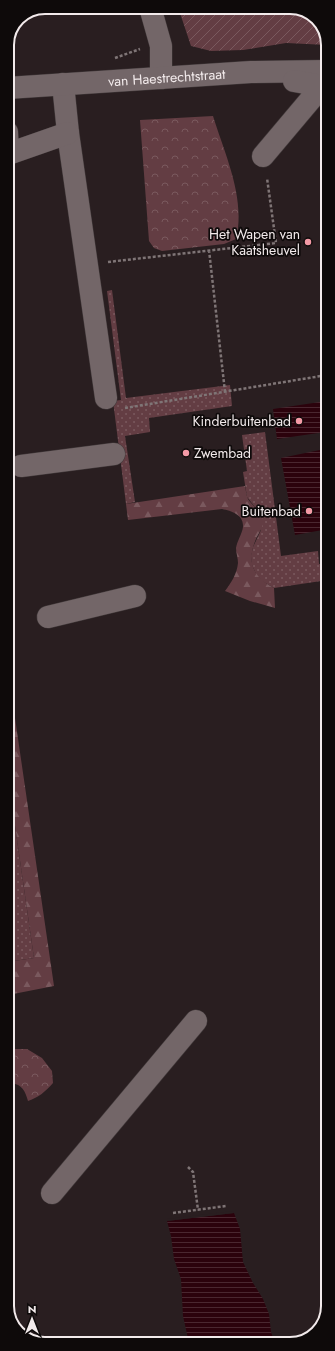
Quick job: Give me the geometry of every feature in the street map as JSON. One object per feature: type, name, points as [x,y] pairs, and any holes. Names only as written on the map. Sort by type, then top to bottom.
[{"type":"street","points":[[152,14],[161,46],[161,78]]},
{"type":"street","points":[[250,66],[321,86]]},
{"type":"street","name":"van Haestrechtstraat","points":[[14,88],[161,78],[250,66],[321,71]]},
{"type":"street","points":[[63,84],[68,133],[87,264],[115,403]]},
{"type":"street","points":[[263,156],[321,87]]},
{"type":"street","points":[[14,152],[68,133]]},
{"type":"street","points":[[21,466],[114,454]]},
{"type":"street","points":[[48,617],[135,596]]},
{"type":"street","points":[[52,1193],[196,1021]]},
{"type":"path","points":[[87,264],[276,243],[263,156]]},
{"type":"path","points":[[209,250],[225,392]]},
{"type":"path","points":[[115,403],[225,392],[321,376]]},
{"type":"path","points":[[188,1167],[193,1172],[198,1210]]},
{"type":"path","points":[[173,1213],[226,1206]]},
{"type":"green space","points":[[180,14],[298,15],[306,18],[317,29],[321,45],[286,43],[243,50],[211,51],[191,46]]},
{"type":"green space","points":[[213,116],[233,177],[236,192],[238,224],[236,239],[224,244],[162,251],[154,248],[149,241],[140,120]]},
{"type":"green space","points":[[112,290],[126,398],[230,385],[232,406],[149,418],[150,432],[125,436],[135,502],[126,504],[113,401],[121,400],[107,291]]},
{"type":"green space","points":[[265,432],[281,556],[318,551],[319,564],[321,564],[321,581],[274,588],[262,581],[256,574],[252,565],[251,556],[253,547],[261,530],[258,511],[247,497],[243,472],[247,471],[242,435]]},
{"type":"green space","points":[[245,486],[248,499],[260,512],[263,518],[262,526],[253,547],[253,568],[261,579],[274,588],[275,608],[250,601],[225,591],[233,578],[238,561],[236,548],[242,532],[243,523],[242,519],[237,514],[222,509],[128,520],[126,504]]},
{"type":"green space","points":[[14,711],[54,986],[14,994],[14,961],[34,958],[14,819]]},
{"type":"green space","points":[[14,819],[34,958],[14,961]]},
{"type":"green space","points":[[14,1049],[27,1049],[42,1058],[52,1071],[53,1083],[42,1094],[28,1101],[22,1088],[14,1084]]},
{"type":"shaded area","name":"Kinderbuitenbad","points":[[320,402],[321,433],[277,439],[273,409]]},
{"type":"shaded area","name":"Buitenbad","points":[[320,450],[321,530],[295,535],[281,458]]},
{"type":"shaded area","points":[[234,1213],[240,1229],[243,1262],[263,1299],[269,1314],[273,1337],[188,1337],[183,1316],[181,1279],[174,1259],[171,1236],[167,1221]]},
{"type":"pier","points":[[233,1211],[234,1213],[167,1221],[167,1219]]},
{"type":"place","name":"Het Wapen van Kaatsheuvel","points":[[308,242]]},
{"type":"place","name":"Kinderbuitenbad","points":[[299,421]]},
{"type":"place","name":"Zwembad","points":[[186,453]]},
{"type":"place","name":"Buitenbad","points":[[309,511]]}]
